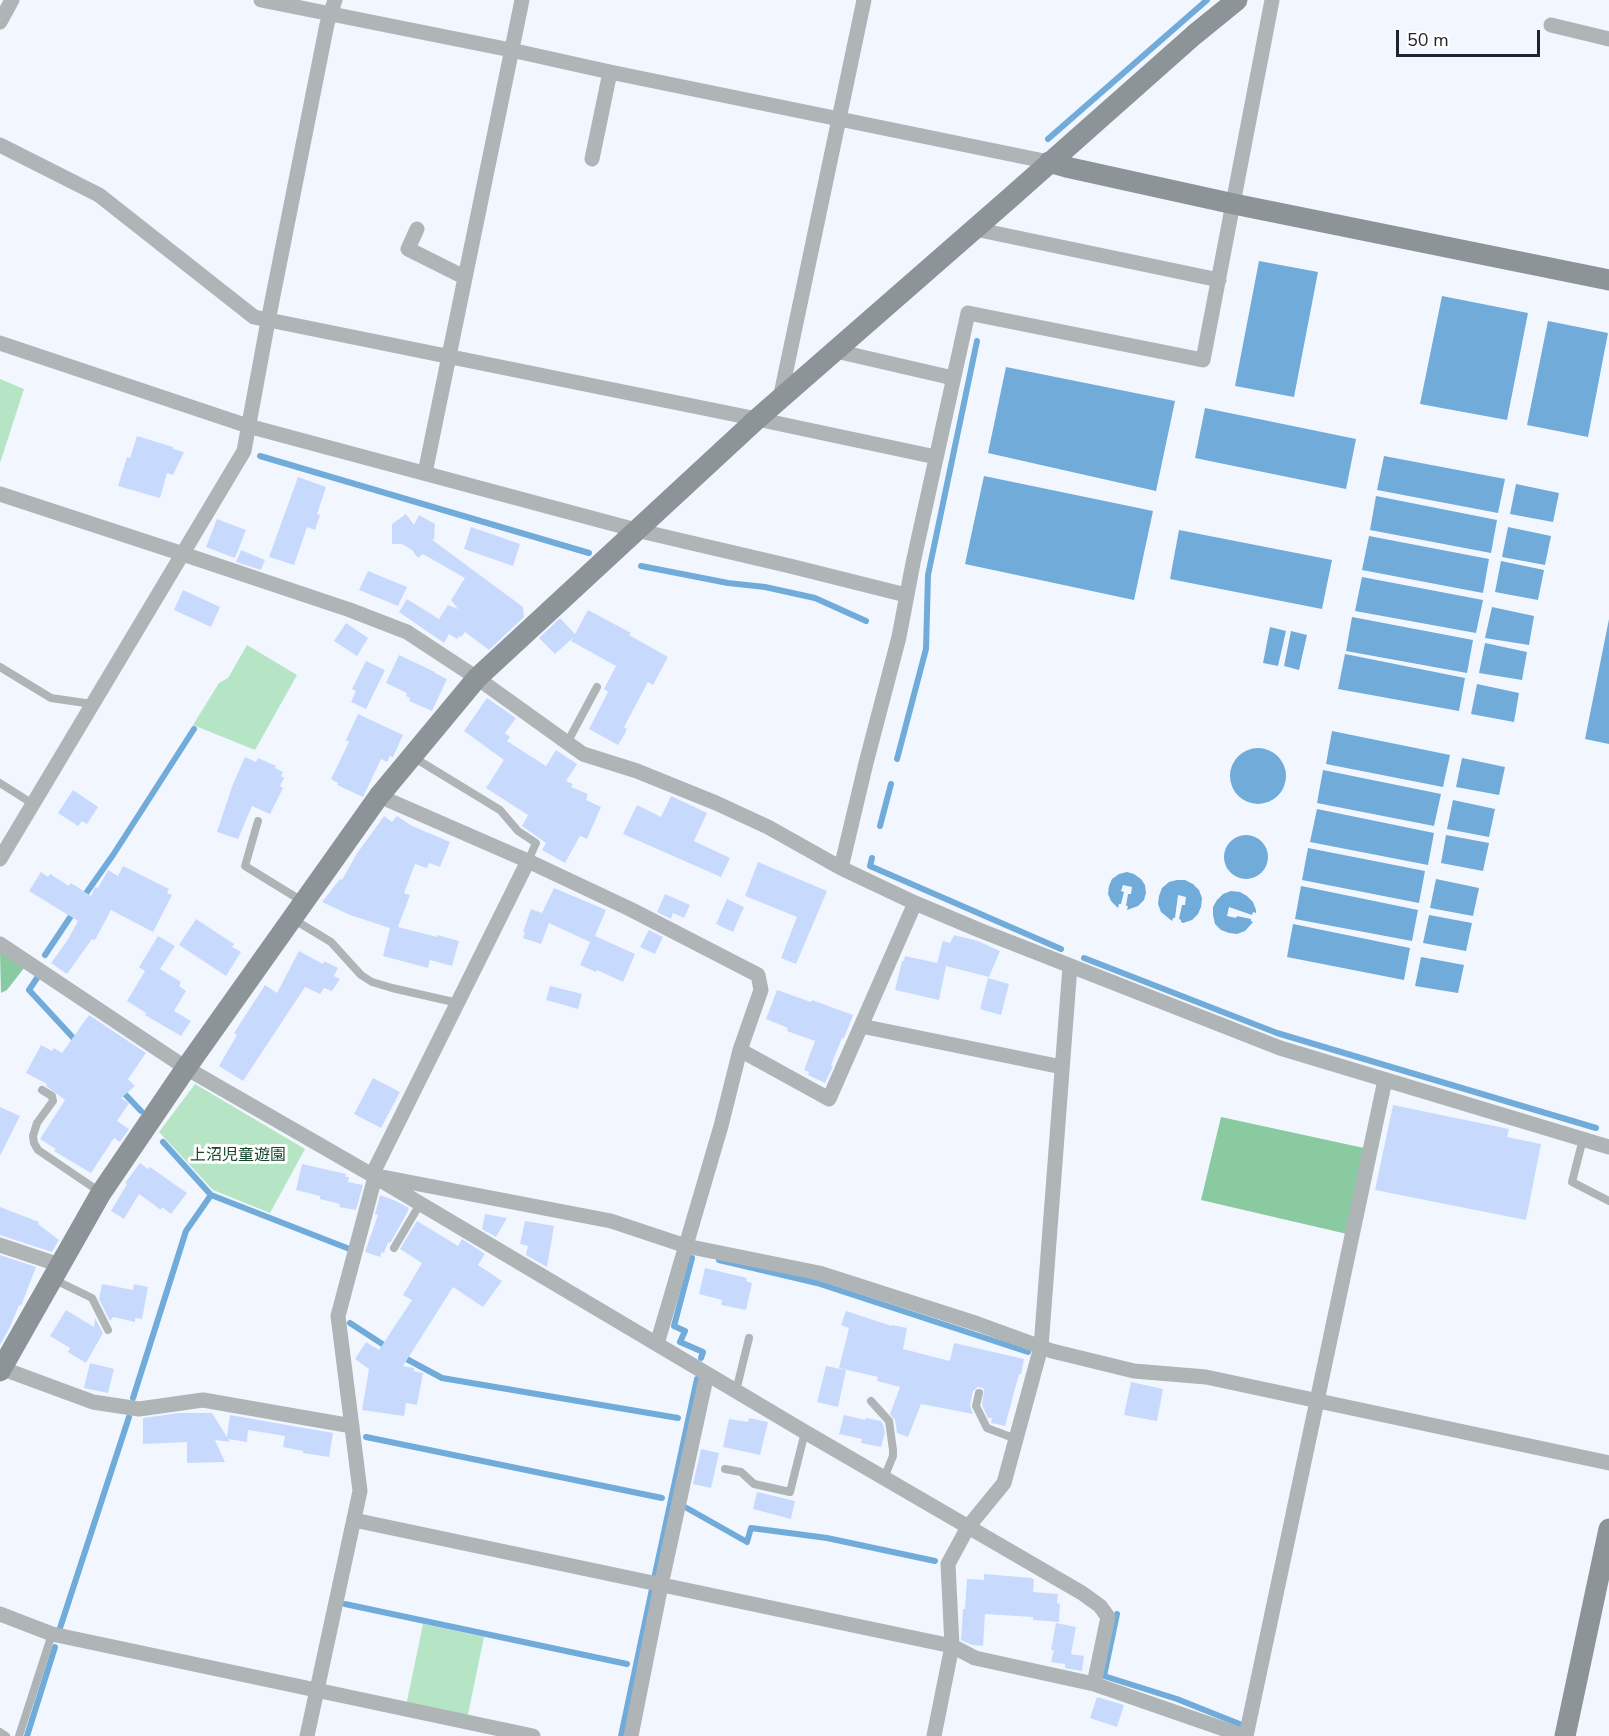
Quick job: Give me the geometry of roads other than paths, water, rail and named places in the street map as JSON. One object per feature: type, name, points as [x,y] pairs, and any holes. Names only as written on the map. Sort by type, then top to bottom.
[{"type":"street","points":[[0,22],[12,0]]},
{"type":"street","points":[[261,0],[333,7],[610,72],[1049,162],[1234,204],[1609,280]]},
{"type":"street","points":[[425,473],[522,0]]},
{"type":"street","points":[[780,399],[864,0]]},
{"type":"street","points":[[352,1426],[203,1400],[139,1409],[93,1402],[1,1369],[101,1193],[186,1068],[379,796],[477,678],[780,399],[1194,35],[1237,0]]},
{"type":"street","points":[[841,868],[899,637],[906,595],[968,313],[1203,360],[1272,0]]},
{"type":"street","points":[[0,859],[244,451],[327,24],[333,7]]},
{"type":"street","points":[[1551,25],[1609,39]]},
{"type":"street","points":[[592,159],[610,72]]},
{"type":"street","points":[[0,145],[99,195],[254,317],[936,457]]},
{"type":"street","points":[[417,229],[408,249],[464,277]]},
{"type":"street","points":[[975,229],[1219,280]]},
{"type":"street","points":[[0,343],[248,426],[636,530],[906,595]]},
{"type":"street","points":[[836,351],[953,378]]},
{"type":"street","points":[[0,494],[350,610],[407,632],[477,678],[583,754],[637,771],[768,827],[841,868],[915,903],[1070,966],[1280,1048],[1609,1147]]},
{"type":"street","points":[[379,796],[528,861],[630,909],[758,975],[761,990],[740,1050],[721,1126],[657,1344]]},
{"type":"street","points":[[307,1736],[360,1491],[338,1316],[373,1176],[528,861]]},
{"type":"street","points":[[740,1050],[829,1099],[915,903]]},
{"type":"street","points":[[0,944],[186,1068],[1082,1593],[1100,1606],[1108,1617],[1095,1684]]},
{"type":"street","points":[[934,1736],[952,1646],[948,1564],[968,1527],[1004,1483],[1041,1347],[1070,966]]},
{"type":"street","points":[[861,1026],[1062,1067]]},
{"type":"street","points":[[354,1520],[952,1646],[975,1658],[1095,1684],[1245,1736],[1385,1080]]},
{"type":"street","points":[[373,1176],[611,1221],[686,1246],[819,1273],[978,1324],[1041,1347],[1134,1371],[1206,1377],[1609,1463]]},
{"type":"street","points":[[0,1245],[56,1272]]},
{"type":"street","points":[[631,1736],[707,1374]]},
{"type":"street","points":[[1565,1736],[1609,1529]]},
{"type":"street","points":[[0,1614],[52,1634],[533,1736]]},
{"type":"lane","points":[[0,667],[51,698],[92,704]]},
{"type":"lane","points":[[567,743],[597,687]]},
{"type":"lane","points":[[412,756],[500,810],[518,831],[536,843],[528,861]]},
{"type":"lane","points":[[0,783],[33,804]]},
{"type":"lane","points":[[258,821],[245,866],[298,910],[361,975],[372,982],[392,988],[458,1003]]},
{"type":"lane","points":[[42,1090],[52,1096],[53,1101],[37,1123],[33,1137],[38,1150],[101,1193]]},
{"type":"lane","points":[[1583,1140],[1572,1182],[1609,1201]]},
{"type":"lane","points":[[394,1248],[420,1204]]},
{"type":"lane","points":[[56,1272],[92,1298],[108,1330]]},
{"type":"lane","points":[[736,1391],[749,1338]]},
{"type":"lane","points":[[979,1393],[976,1406],[987,1428],[1016,1439]]},
{"type":"lane","points":[[871,1401],[889,1421],[893,1450],[884,1478]]},
{"type":"lane","points":[[725,1469],[741,1472],[754,1484],[790,1492],[805,1432]]},
{"type":"lane","points":[[19,1736],[52,1634]]},
{"type":"lane","points":[[0,1732],[6,1736]]},
{"type":"water","points":[[1259,261],[1318,272],[1294,397],[1235,386]]},
{"type":"water","points":[[1442,296],[1528,313],[1507,420],[1420,404]]},
{"type":"water","points":[[1548,321],[1608,333],[1588,437],[1527,425]]},
{"type":"water","points":[[1006,367],[1175,401],[1156,491],[988,453]]},
{"type":"water","points":[[1205,408],[1356,439],[1346,489],[1195,458]]},
{"type":"water","points":[[1384,456],[1505,479],[1498,513],[1377,490]]},
{"type":"water","points":[[984,476],[1153,511],[1134,600],[965,564]]},
{"type":"water","points":[[1516,484],[1559,493],[1553,522],[1510,514]]},
{"type":"water","points":[[1376,496],[1497,520],[1491,553],[1370,530]]},
{"type":"water","points":[[1508,527],[1551,536],[1545,565],[1502,557]]},
{"type":"water","points":[[1179,530],[1332,560],[1322,609],[1170,579]]},
{"type":"water","points":[[1369,536],[1489,559],[1483,593],[1362,570]]},
{"type":"water","points":[[1501,561],[1544,570],[1538,600],[1495,592]]},
{"type":"water","points":[[1362,577],[1483,600],[1476,633],[1355,611]]},
{"type":"water","points":[[1492,607],[1534,616],[1529,645],[1485,638]]},
{"type":"water","points":[[1352,617],[1473,640],[1467,673],[1346,651]]},
{"type":"water","points":[[1609,619],[1609,744],[1585,739]]},
{"type":"water","points":[[1270,627],[1286,631],[1278,666],[1263,663]]},
{"type":"water","points":[[1291,631],[1307,635],[1299,670],[1284,666]]},
{"type":"water","points":[[1485,643],[1527,652],[1522,680],[1479,673]]},
{"type":"water","points":[[1345,654],[1465,678],[1459,711],[1338,689]]},
{"type":"water","points":[[1477,684],[1519,693],[1514,722],[1471,714]]},
{"type":"water","points":[[1332,731],[1450,755],[1443,787],[1326,764]]},
{"type":"water","points":[[1252,748],[1264,748],[1274,752],[1282,760],[1286,776],[1282,792],[1274,800],[1264,804],[1252,804],[1242,800],[1234,792],[1230,782],[1230,770],[1234,760],[1242,752]]},
{"type":"water","points":[[1462,758],[1505,767],[1499,795],[1456,787]]},
{"type":"water","points":[[1323,770],[1441,794],[1434,826],[1317,803]]},
{"type":"water","points":[[1453,800],[1495,809],[1489,837],[1447,829]]},
{"type":"water","points":[[1317,809],[1434,833],[1428,865],[1310,842]]},
{"type":"water","points":[[1246,835],[1262,841],[1268,857],[1262,873],[1246,879],[1230,873],[1224,857],[1230,841]]},
{"type":"water","points":[[1446,835],[1489,843],[1483,871],[1441,863]]},
{"type":"water","points":[[1308,848],[1425,871],[1419,903],[1302,880]]},
{"type":"water","points":[[1127,872],[1141,879],[1146,893],[1144,900],[1138,906],[1127,910],[1128,894],[1131,894],[1132,887],[1123,885],[1121,891],[1124,892],[1118,908],[1108,894],[1112,879]]},
{"type":"water","points":[[1436,879],[1479,888],[1473,916],[1430,908]]},
{"type":"water","points":[[1185,880],[1193,884],[1199,890],[1202,898],[1198,914],[1192,920],[1183,923],[1179,919],[1186,897],[1178,895],[1175,918],[1172,921],[1161,912],[1158,904],[1162,888],[1169,882]]},
{"type":"water","points":[[1301,886],[1418,910],[1412,941],[1295,919]]},
{"type":"water","points":[[1231,891],[1247,896],[1253,902],[1256,910],[1256,913],[1253,912],[1252,915],[1229,907],[1227,916],[1251,919],[1253,922],[1245,931],[1237,934],[1221,930],[1215,924],[1213,915],[1213,907],[1217,900],[1223,894]]},
{"type":"water","points":[[1429,915],[1472,923],[1466,951],[1423,943]]},
{"type":"water","points":[[1293,924],[1410,948],[1404,980],[1287,957]]},
{"type":"water","points":[[1421,957],[1464,965],[1458,993],[1415,986]]},
{"type":"waterway","points":[[1048,139],[1207,0]]},
{"type":"waterway","points":[[897,759],[926,649],[928,575],[977,341]]},
{"type":"waterway","points":[[260,456],[589,553]]},
{"type":"waterway","points":[[641,566],[815,598],[866,621]]},
{"type":"waterway","points":[[82,899],[194,729]]},
{"type":"waterway","points":[[880,826],[891,784]]},
{"type":"waterway","points":[[872,858],[870,866],[1061,949]]},
{"type":"waterway","points":[[45,955],[75,910]]},
{"type":"waterway","points":[[1084,958],[1277,1033],[1596,1128]]},
{"type":"waterway","points":[[37,978],[29,990],[78,1043]]},
{"type":"waterway","points":[[121,1090],[141,1111]]},
{"type":"waterway","points":[[133,1398],[186,1231],[211,1195],[163,1142]]},
{"type":"waterway","points":[[211,1195],[347,1248]]},
{"type":"waterway","points":[[692,1258],[674,1326],[685,1331],[680,1342],[703,1352],[701,1358]]},
{"type":"waterway","points":[[719,1260],[817,1283],[1028,1352]]},
{"type":"waterway","points":[[350,1323],[390,1349]]},
{"type":"waterway","points":[[401,1356],[442,1378],[678,1418]]},
{"type":"waterway","points":[[654,1579],[697,1379]]},
{"type":"waterway","points":[[60,1628],[129,1417]]},
{"type":"waterway","points":[[366,1437],[662,1498]]},
{"type":"waterway","points":[[685,1507],[747,1542],[751,1528],[827,1538],[935,1561]]},
{"type":"waterway","points":[[621,1736],[652,1589]]},
{"type":"waterway","points":[[345,1604],[627,1664]]},
{"type":"waterway","points":[[1117,1614],[1104,1676],[1177,1699],[1242,1725]]},
{"type":"waterway","points":[[27,1736],[55,1647]]},
{"type":"park label","name":"上沼児童遊園","points":[[238,1156]]}]
